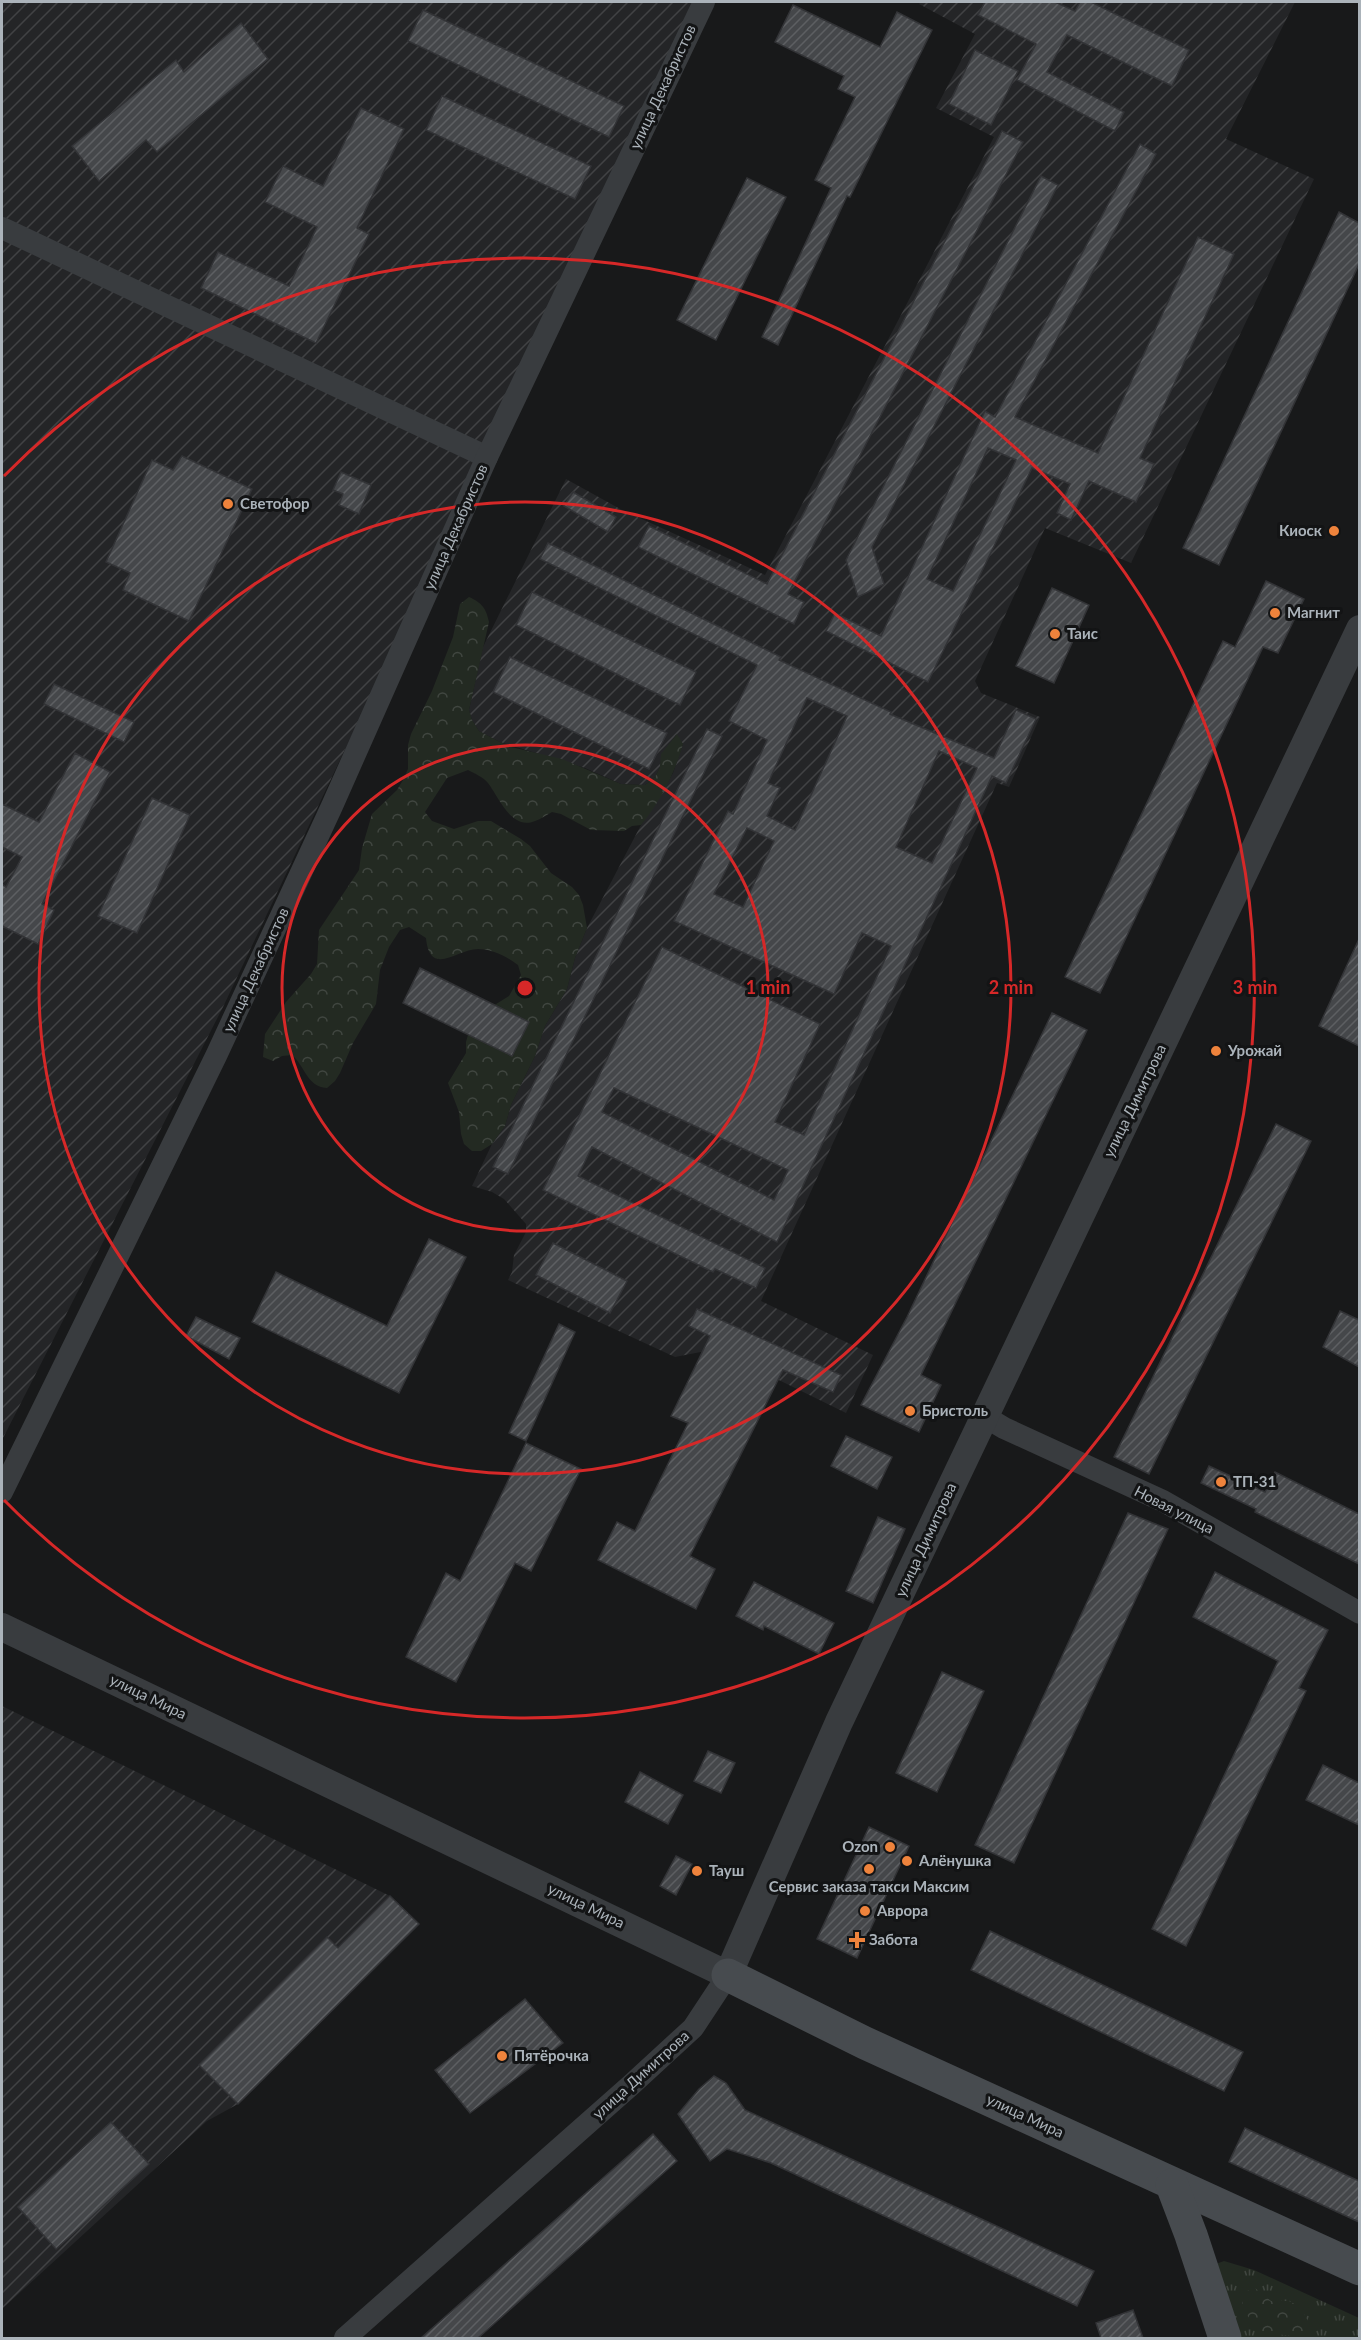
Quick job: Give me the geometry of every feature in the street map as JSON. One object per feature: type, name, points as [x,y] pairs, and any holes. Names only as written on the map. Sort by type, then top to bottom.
[{"type":"main road","name":"улица Мира","points":[[728,1975],[866,2043],[1359,2269]]},
{"type":"main road","points":[[1172,2185],[1226,2338]]},
{"type":"street","name":"улица Декабристов","points":[[2,1492],[216,1056],[332,806],[487,457],[704,2]]},
{"type":"street","points":[[2,228],[487,457]]},
{"type":"street","name":"улица Димитрова","points":[[345,2338],[693,2028],[728,1975],[839,1722],[1359,629]]},
{"type":"street","name":"Новая улица","points":[[984,1416],[1004,1428],[1163,1501],[1359,1613]]},
{"type":"street","name":"улица Мира","points":[[2,1627],[728,1975]]},
{"type":"shaded area","points":[[2,2],[699,2],[223,1007],[2,1440]]},
{"type":"shaded area","points":[[921,2],[1295,2],[1226,139],[1314,179],[1131,563],[1045,528],[975,681],[981,693],[1040,717],[1009,787],[997,783],[761,1301],[873,1355],[846,1413],[716,1349],[675,1357],[508,1280],[512,1272],[514,1255],[526,1232],[526,1224],[504,1199],[492,1192],[472,1186],[492,1144],[505,1126],[511,1105],[535,1056],[545,1026],[567,989],[575,958],[587,928],[641,825],[673,773],[683,744],[676,735],[662,754],[660,767],[655,777],[645,785],[621,784],[585,768],[500,742],[479,731],[469,710],[483,647],[566,479],[622,510],[765,575],[994,137],[936,108],[975,34],[919,4]]},
{"type":"shaded area","points":[[2,1706],[390,1896],[419,1924],[238,2104],[207,2121],[2,2309]]},
{"type":"green space","points":[[469,597],[483,606],[489,622],[469,710],[479,731],[511,747],[562,759],[621,784],[645,785],[655,777],[660,767],[661,754],[677,734],[683,744],[661,797],[641,825],[632,826],[624,831],[591,830],[561,814],[552,812],[535,821],[527,823],[519,821],[507,811],[486,781],[468,770],[447,778],[425,812],[432,821],[454,829],[478,821],[491,821],[521,839],[530,846],[551,873],[572,887],[579,895],[587,928],[575,958],[567,989],[545,1026],[535,1056],[511,1105],[505,1126],[492,1144],[481,1151],[472,1151],[464,1144],[459,1112],[448,1083],[466,1053],[469,1031],[485,1011],[509,996],[521,975],[518,965],[499,954],[478,949],[439,959],[433,957],[426,938],[409,927],[400,930],[389,947],[380,970],[376,1004],[353,1043],[335,1081],[327,1088],[315,1084],[292,1055],[282,1056],[273,1061],[263,1057],[265,1034],[286,1002],[317,964],[319,930],[359,870],[362,848],[372,814],[397,790],[408,769],[408,745],[411,734],[432,691],[453,637],[460,604]]},
{"type":"green space","points":[[1224,2261],[1254,2270],[1359,2318],[1359,2338],[1238,2338],[1216,2264]]},
{"type":"green space","points":[[1255,2288],[1271,2301],[1289,2301],[1300,2307],[1312,2328],[1307,2338],[1279,2335],[1276,2338],[1262,2338],[1242,2302],[1247,2291]]},
{"type":"building","points":[[985,2],[1055,2],[1075,11],[1080,2],[1091,2],[1189,50],[1172,86],[1067,35],[1047,72],[1124,112],[1115,131],[1017,80],[1036,44],[978,15]]},
{"type":"building","points":[[793,5],[880,47],[897,12],[932,30],[850,197],[847,196],[778,345],[762,337],[831,188],[815,180],[855,97],[838,89],[844,76],[775,42]]},
{"type":"building","points":[[423,10],[624,106],[609,137],[408,41]]},
{"type":"building","points":[[241,23],[268,59],[157,152],[146,140],[99,181],[72,146],[176,60],[184,72]]},
{"type":"building","points":[[975,50],[1018,71],[991,125],[949,104]]},
{"type":"building","points":[[442,96],[591,166],[575,199],[426,130]]},
{"type":"building","points":[[361,108],[404,129],[357,228],[369,234],[316,343],[201,288],[218,252],[289,286],[317,227],[265,202],[283,166],[323,186]]},
{"type":"building","points":[[1002,131],[1023,142],[788,594],[804,602],[794,624],[638,547],[649,526],[767,584]]},
{"type":"building","points":[[1140,144],[1156,154],[1015,417],[1098,453],[1198,237],[1234,254],[1140,458],[1154,464],[1136,502],[1089,481],[1071,520],[1057,513],[1070,484],[1032,468],[928,682],[826,631],[835,613],[881,636],[985,411],[995,417]],"holes":[[[988,448],[1016,460],[953,591],[927,579]]]},
{"type":"building","points":[[1041,176],[1058,185],[872,547],[884,584],[858,597],[846,560]]},
{"type":"building","points":[[747,178],[786,197],[716,340],[677,320]]},
{"type":"building","points":[[1339,212],[1359,223],[1359,264],[1219,565],[1183,548]]},
{"type":"building","points":[[182,456],[252,489],[189,621],[123,590],[130,573],[106,562],[152,460],[173,470]]},
{"type":"building","points":[[341,472],[371,485],[359,514],[339,505],[343,494],[333,490]]},
{"type":"building","points":[[573,492],[616,517],[608,532],[564,506]]},
{"type":"building","points":[[548,543],[781,657],[779,660],[891,712],[890,714],[994,758],[1016,710],[1036,719],[1006,783],[992,776],[777,1242],[592,1147],[578,1176],[765,1268],[756,1288],[715,1269],[713,1272],[543,1190],[662,947],[820,1024],[775,1122],[804,1135],[891,946],[862,933],[834,994],[674,921],[728,811],[733,814],[767,740],[729,721],[757,665],[540,559]],"holes":[[[807,698],[847,716],[795,830],[767,816],[780,788],[768,783]],[[939,751],[977,768],[932,863],[896,847]],[[747,828],[774,841],[743,907],[714,894]],[[614,1088],[788,1170],[774,1200],[602,1112]]]},
{"type":"building","points":[[1266,581],[1304,599],[1278,653],[1263,647],[1100,993],[1065,977],[1223,641],[1235,647]]},
{"type":"building","points":[[1052,588],[1089,605],[1054,683],[1016,666]]},
{"type":"building","points":[[532,592],[696,672],[680,705],[516,625]]},
{"type":"building","points":[[510,657],[667,733],[649,769],[493,692]]},
{"type":"building","points":[[54,684],[134,722],[124,742],[44,704]]},
{"type":"building","points":[[707,729],[722,736],[508,1174],[493,1167]]},
{"type":"building","points":[[75,753],[110,772],[42,904],[54,910],[38,944],[2,926],[2,884],[6,887],[22,857],[2,847],[2,804],[39,822]]},
{"type":"building","points":[[152,798],[190,815],[137,933],[98,916]]},
{"type":"building","points":[[1359,939],[1359,1046],[1319,1026]]},
{"type":"building","points":[[420,968],[529,1022],[512,1056],[403,1003]]},
{"type":"building","points":[[1052,1013],[1087,1030],[921,1375],[941,1385],[919,1432],[861,1405],[907,1317]]},
{"type":"building","points":[[1276,1124],[1311,1141],[1149,1474],[1114,1457]]},
{"type":"building","points":[[429,1239],[466,1257],[399,1393],[252,1322],[276,1272],[387,1326]]},
{"type":"building","points":[[553,1243],[627,1281],[610,1313],[536,1275]]},
{"type":"building","points":[[697,1309],[841,1375],[833,1392],[783,1370],[690,1556],[715,1569],[696,1609],[598,1560],[617,1522],[635,1531],[688,1423],[671,1416],[710,1336],[689,1326]]},
{"type":"building","points":[[1340,1311],[1359,1320],[1359,1367],[1323,1347]]},
{"type":"building","points":[[196,1317],[240,1338],[229,1359],[186,1336]]},
{"type":"building","points":[[559,1324],[575,1332],[526,1441],[509,1433]]},
{"type":"building","points":[[846,1436],[892,1457],[877,1489],[831,1466]]},
{"type":"building","points":[[526,1443],[581,1469],[531,1571],[515,1563],[456,1682],[406,1657],[446,1573],[460,1581]]},
{"type":"building","points":[[1209,1466],[1265,1492],[1275,1472],[1359,1514],[1359,1564],[1255,1512],[1256,1509],[1201,1483]]},
{"type":"building","points":[[1128,1513],[1168,1529],[1014,1863],[975,1845]]},
{"type":"building","points":[[878,1517],[905,1529],[873,1603],[846,1591]]},
{"type":"building","points":[[1215,1572],[1328,1630],[1299,1688],[1306,1691],[1186,1946],[1152,1929],[1278,1661],[1193,1617]]},
{"type":"building","points":[[754,1582],[834,1623],[819,1654],[764,1626],[763,1630],[736,1616]]},
{"type":"building","points":[[942,1672],[984,1691],[937,1792],[896,1773]]},
{"type":"building","points":[[708,1751],[735,1763],[721,1793],[694,1781]]},
{"type":"building","points":[[1323,1765],[1359,1783],[1359,1825],[1306,1800]]},
{"type":"building","points":[[640,1772],[683,1795],[668,1824],[625,1802]]},
{"type":"building","points":[[869,1827],[909,1846],[857,1958],[817,1939]]},
{"type":"building","points":[[676,1856],[692,1864],[676,1895],[660,1886]]},
{"type":"building","points":[[390,1896],[419,1924],[238,2104],[199,2065],[327,1937],[338,1948]]},
{"type":"building","points":[[990,1931],[1243,2052],[1224,2091],[971,1970]]},
{"type":"building","points":[[525,1999],[563,2043],[470,2113],[435,2070]]},
{"type":"building","points":[[714,2076],[726,2083],[745,2110],[1094,2271],[1077,2306],[771,2163],[727,2149],[710,2161],[678,2114],[699,2089]]},
{"type":"building","points":[[111,2122],[149,2164],[56,2249],[18,2207]]},
{"type":"building","points":[[1245,2128],[1359,2181],[1359,2222],[1229,2162]]},
{"type":"building","points":[[653,2134],[677,2161],[478,2338],[421,2338]]},
{"type":"building","points":[[1133,2310],[1143,2338],[1101,2338],[1096,2323]]},
{"type":"place","name":"Светофор","points":[[228,504]]},
{"type":"place","name":"Киоск","points":[[1334,531]]},
{"type":"place","name":"Магнит","points":[[1275,613]]},
{"type":"place","name":"Таис","points":[[1055,634]]},
{"type":"place","name":"Урожай","points":[[1216,1051]]},
{"type":"place","name":"Бристоль","points":[[910,1411]]},
{"type":"place","name":"ТП-31","points":[[1221,1482]]},
{"type":"place","name":"Ozon","points":[[890,1847]]},
{"type":"place","name":"Алёнушка","points":[[907,1861]]},
{"type":"place","name":"Сервис заказа такси Максим","points":[[869,1869]]},
{"type":"place","name":"Тауш","points":[[697,1871]]},
{"type":"place","name":"Аврора","points":[[865,1911]]},
{"type":"place","name":"Забота","points":[[857,1940]]},
{"type":"place","name":"Пятёрочка","points":[[502,2056]]}]
